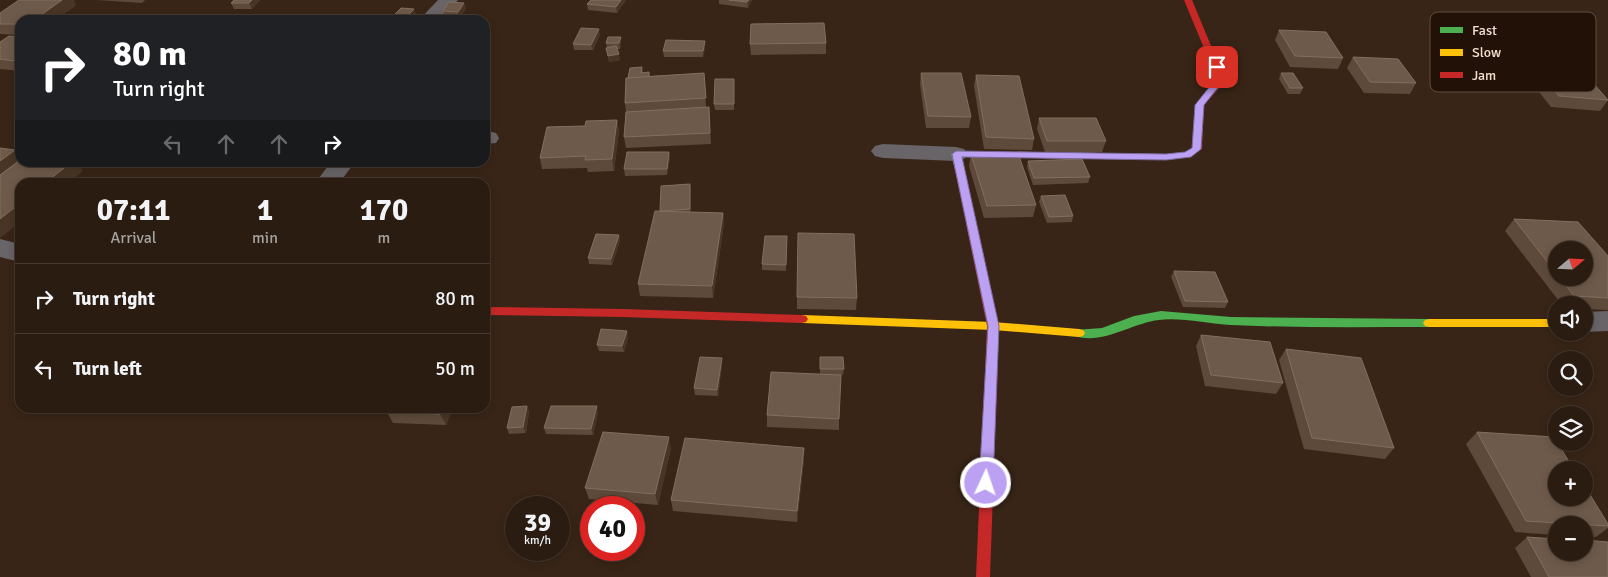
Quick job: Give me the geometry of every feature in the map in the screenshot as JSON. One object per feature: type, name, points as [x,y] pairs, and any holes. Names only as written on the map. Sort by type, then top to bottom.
[{"type":"street","points":[[434,15],[449,0]]},
{"type":"street","points":[[883,151],[1166,157],[1192,153],[1197,149],[1200,105],[1217,85],[1220,77],[1188,0]]},
{"type":"street","points":[[956,154],[994,326],[983,577]]},
{"type":"street","points":[[331,178],[340,167]]},
{"type":"street","points":[[0,248],[15,252]]},
{"type":"street","points":[[490,311],[623,313],[994,326],[1088,334],[1103,332],[1134,320],[1161,315],[1232,321],[1548,323]]},
{"type":"street","points":[[1593,322],[1608,321]]},
{"type":"building","points":[[19,0],[62,0],[41,15],[15,15],[15,24],[0,24],[0,13]]},
{"type":"building","points":[[234,0],[252,0],[249,3],[231,3]]},
{"type":"building","points":[[591,0],[621,0],[616,7],[587,4]]},
{"type":"building","points":[[729,0],[749,0],[747,2]]},
{"type":"building","points":[[449,2],[464,3],[458,12],[443,11]]},
{"type":"building","points":[[401,8],[414,9],[408,15],[394,15]]},
{"type":"building","points":[[824,23],[826,43],[750,44],[751,24]]},
{"type":"building","points":[[581,28],[599,29],[591,45],[573,44]]},
{"type":"building","points":[[1279,30],[1326,32],[1343,58],[1295,56]]},
{"type":"building","points":[[9,36],[15,37],[15,60],[13,61],[0,59],[0,42]]},
{"type":"building","points":[[608,37],[621,37],[619,43],[606,43]]},
{"type":"building","points":[[666,40],[705,41],[703,51],[663,51]]},
{"type":"building","points":[[616,46],[619,54],[608,56],[606,48]]},
{"type":"building","points":[[1353,57],[1398,59],[1416,83],[1370,82]]},
{"type":"building","points":[[642,67],[641,73],[649,72],[649,77],[628,78],[630,68]]},
{"type":"building","points":[[704,73],[706,98],[625,103],[626,78]]},
{"type":"building","points":[[921,73],[961,73],[971,117],[928,116]]},
{"type":"building","points":[[1281,73],[1293,73],[1303,88],[1290,88]]},
{"type":"building","points":[[976,75],[1019,76],[1034,139],[986,137]]},
{"type":"building","points":[[715,79],[734,79],[734,104],[714,104]]},
{"type":"building","points":[[1596,86],[1608,100],[1559,96],[1556,92],[1596,92]]},
{"type":"building","points":[[709,107],[710,133],[624,137],[626,112]]},
{"type":"building","points":[[1039,118],[1096,118],[1106,141],[1047,141]]},
{"type":"building","points":[[617,120],[612,159],[585,160],[586,156],[540,158],[547,127],[585,126],[586,121]]},
{"type":"building","points":[[0,148],[15,150],[0,161]]},
{"type":"building","points":[[627,152],[669,152],[667,169],[624,169]]},
{"type":"building","points":[[1018,153],[1036,205],[987,206],[971,154]]},
{"type":"building","points":[[1082,159],[1090,177],[1034,178],[1028,161]]},
{"type":"building","points":[[15,164],[15,167],[66,167],[51,178],[15,178],[15,207],[0,219],[0,175]]},
{"type":"building","points":[[690,184],[690,209],[660,211],[661,186]]},
{"type":"building","points":[[1065,195],[1073,216],[1049,217],[1041,196]]},
{"type":"building","points":[[655,211],[723,213],[712,286],[638,284]]},
{"type":"building","points":[[1514,219],[1578,222],[1608,256],[1608,298],[1574,296],[1566,286],[1593,286],[1593,241],[1548,241],[1548,263]]},
{"type":"building","points":[[798,233],[854,234],[857,298],[797,297]]},
{"type":"building","points":[[596,234],[619,235],[611,259],[588,258]]},
{"type":"building","points":[[765,236],[787,236],[786,265],[762,264]]},
{"type":"building","points":[[1174,271],[1215,272],[1228,302],[1185,301]]},
{"type":"building","points":[[601,329],[627,331],[622,346],[597,345]]},
{"type":"building","points":[[1201,335],[1270,342],[1283,383],[1211,375]]},
{"type":"building","points":[[1286,349],[1361,358],[1394,448],[1312,438]]},
{"type":"building","points":[[700,357],[722,358],[717,390],[694,388]]},
{"type":"building","points":[[820,357],[843,357],[844,369],[820,369]]},
{"type":"building","points":[[771,372],[841,375],[839,419],[767,415]]},
{"type":"building","points":[[527,406],[523,427],[507,428],[512,407]]},
{"type":"building","points":[[551,406],[597,406],[591,429],[544,428]]},
{"type":"building","points":[[603,432],[669,437],[655,494],[585,488]]},
{"type":"building","points":[[1477,432],[1548,437],[1548,451],[1562,451],[1569,461],[1548,461],[1548,506],[1593,506],[1593,500],[1608,526],[1593,525],[1593,516],[1548,516],[1548,522],[1526,521]]},
{"type":"building","points":[[685,438],[804,448],[797,511],[671,500]]},
{"type":"building","points":[[1527,537],[1548,538],[1548,561],[1593,561],[1593,541],[1608,542],[1608,577],[1549,577]]},
{"type":"traffic: fast","points":[[960,170],[956,154],[1166,157],[1187,155],[1194,151]]},
{"type":"traffic: fast","points":[[1079,333],[1103,332],[1134,320],[1161,315],[1231,321],[1429,323]]},
{"type":"traffic: slow","points":[[802,319],[993,326],[1079,333]]},
{"type":"traffic: slow","points":[[1429,323],[1548,323]]},
{"type":"traffic: jam","points":[[1188,0],[1220,77],[1217,85],[1200,105],[1197,149],[1194,151]]},
{"type":"traffic: jam","points":[[960,170],[993,326],[983,577]]},
{"type":"traffic: jam","points":[[490,311],[802,319]]},
{"type":"route","points":[[986,483],[994,326],[956,154],[1166,157],[1187,155],[1197,149],[1198,112],[1202,100],[1220,80],[1217,67]]}]
